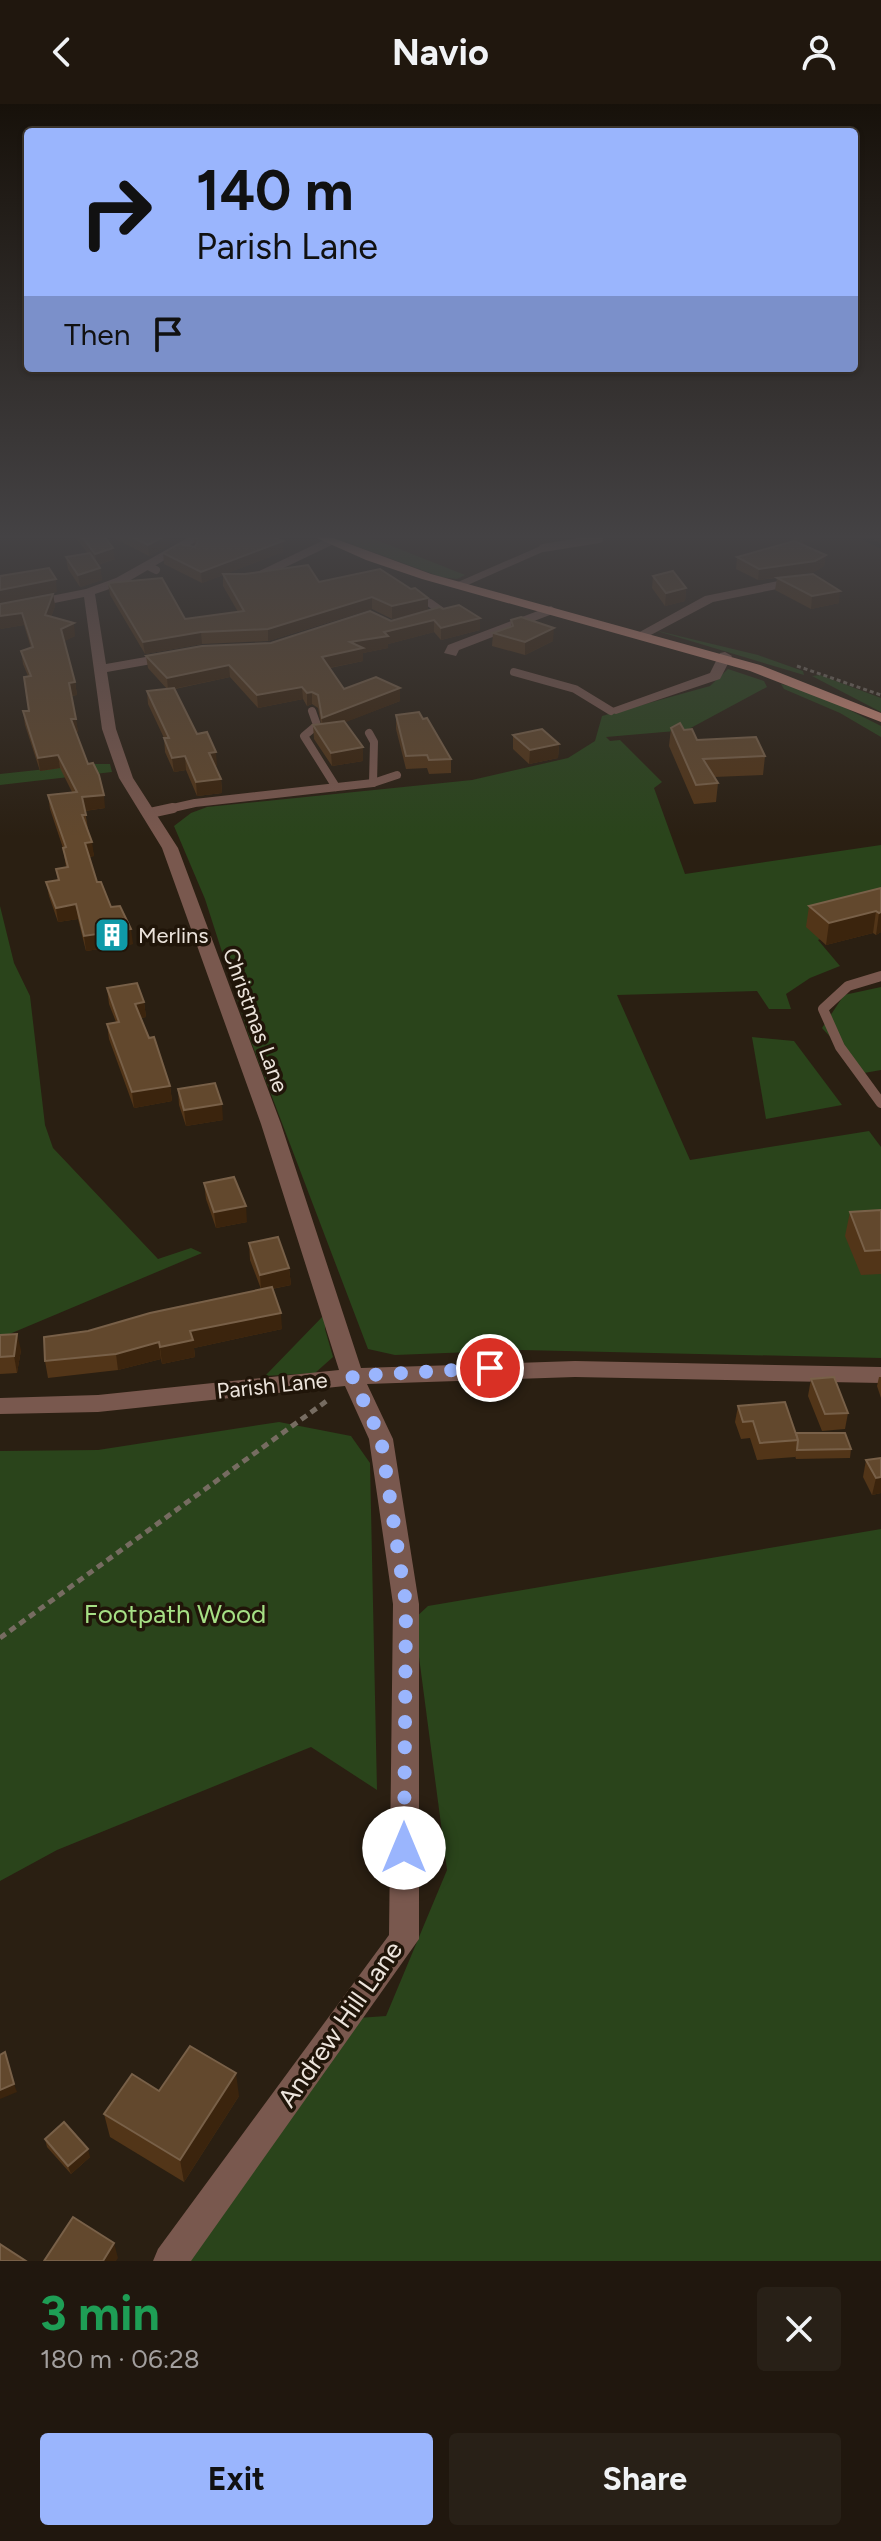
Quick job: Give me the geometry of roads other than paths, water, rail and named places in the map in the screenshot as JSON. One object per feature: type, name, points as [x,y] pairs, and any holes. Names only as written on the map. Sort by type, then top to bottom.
[{"type":"main road","points":[[648,636],[790,677],[881,718]]},
{"type":"street","name":"Christmas Lane","points":[[95,636],[109,729],[126,778],[170,848],[271,1124],[340,1378]]},
{"type":"street","points":[[451,653],[453,648],[485,636]]},
{"type":"street","points":[[99,669],[188,654]]},
{"type":"street","points":[[611,711],[715,676],[725,656]]},
{"type":"street","name":"Parish Lane","points":[[0,1406],[57,1407],[340,1378],[490,1368],[881,1375]]},
{"type":"street","name":"Andrew Hill Lane","points":[[170,2261],[404,1939],[406,1604],[381,1439],[340,1378]]},
{"type":"lane","points":[[514,672],[575,689],[611,711]]},
{"type":"lane","points":[[312,711],[317,725],[304,736],[336,787]]},
{"type":"lane","points":[[369,733],[374,742],[373,783]]},
{"type":"lane","points":[[150,813],[195,803],[373,783],[397,775]]},
{"type":"lane","points":[[881,976],[867,978],[837,991],[823,1009],[841,1051],[881,1103]]},
{"type":"place","name":"Merlins","points":[[112,935]]},
{"type":"park label","name":"Footpath Wood","points":[[175,1614]]}]
